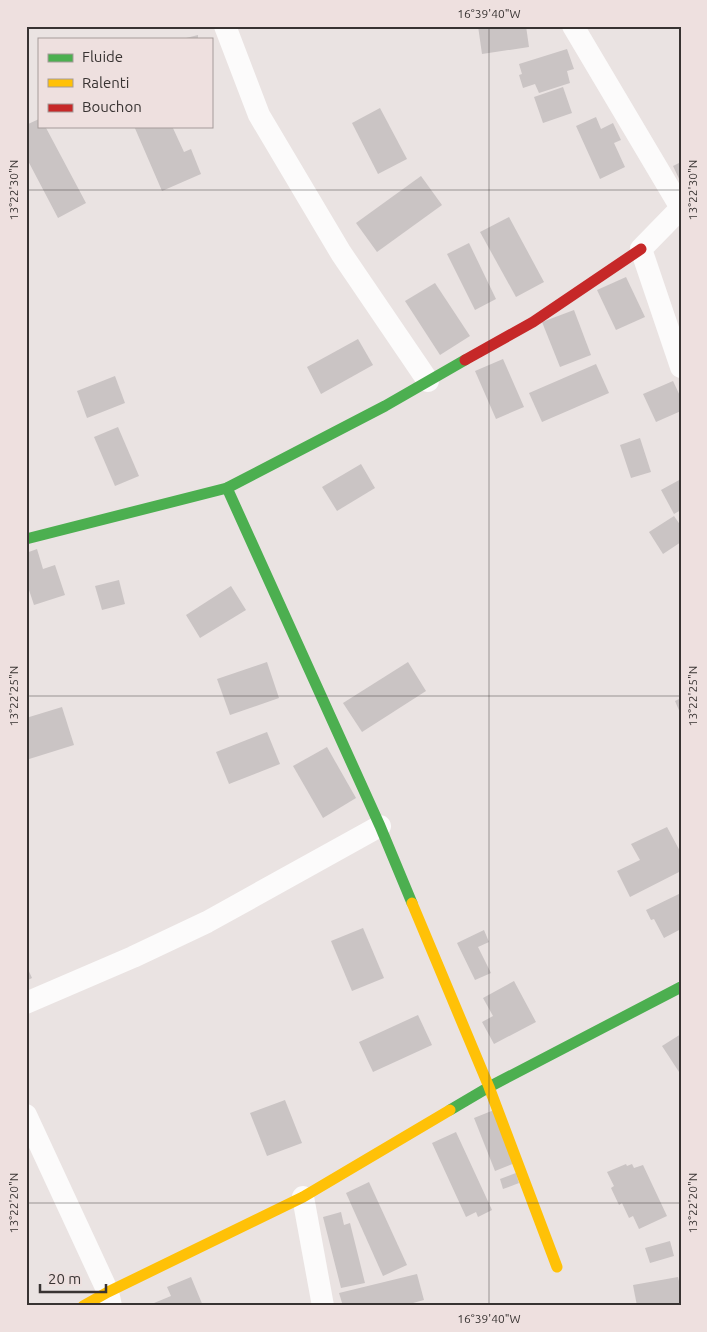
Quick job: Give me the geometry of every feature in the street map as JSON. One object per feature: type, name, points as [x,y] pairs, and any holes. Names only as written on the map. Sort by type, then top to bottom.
[{"type":"street","points":[[225,26],[259,114],[341,253],[428,381]]},
{"type":"street","points":[[26,539],[227,488],[386,406],[533,322],[641,249],[681,208],[573,26]]},
{"type":"street","points":[[641,249],[681,367]]},
{"type":"street","points":[[227,488],[380,826],[489,1087],[558,1267]]},
{"type":"street","points":[[26,1004],[207,922],[380,826]]},
{"type":"street","points":[[84,1306],[109,1299],[303,1197],[489,1087],[681,987]]},
{"type":"street","points":[[26,1115],[109,1299]]},
{"type":"street","points":[[303,1197],[324,1306]]},
{"type":"building","points":[[478,26],[526,26],[529,47],[482,54]]},
{"type":"building","points":[[198,35],[198,38],[186,38]]},
{"type":"building","points":[[567,49],[574,69],[567,71],[570,83],[539,93],[535,84],[523,88],[519,75],[522,74],[519,64]]},
{"type":"building","points":[[563,87],[572,113],[543,123],[534,97]]},
{"type":"building","points":[[380,108],[407,159],[378,174],[352,123]]},
{"type":"building","points":[[596,117],[601,129],[613,123],[621,140],[614,143],[625,167],[600,179],[576,126]]},
{"type":"building","points":[[38,119],[38,128],[46,128],[86,203],[58,218],[26,157],[26,125]]},
{"type":"building","points":[[135,128],[173,128],[184,152],[191,149],[201,174],[162,191]]},
{"type":"building","points":[[681,162],[681,183],[673,166]]},
{"type":"building","points":[[421,176],[442,205],[377,252],[356,223]]},
{"type":"building","points":[[509,217],[544,282],[516,297],[480,232]]},
{"type":"building","points":[[469,243],[496,299],[475,310],[447,254]]},
{"type":"building","points":[[626,277],[645,317],[616,330],[597,290]]},
{"type":"building","points":[[435,283],[470,336],[440,355],[405,301]]},
{"type":"building","points":[[574,310],[591,355],[560,367],[542,322]]},
{"type":"building","points":[[358,339],[373,365],[321,394],[307,367]]},
{"type":"building","points":[[503,359],[524,407],[496,419],[475,371]]},
{"type":"building","points":[[596,364],[609,393],[542,422],[529,393]]},
{"type":"building","points":[[115,376],[125,403],[87,418],[77,391]]},
{"type":"building","points":[[673,381],[681,398],[681,411],[656,422],[643,394]]},
{"type":"building","points":[[118,427],[139,476],[115,486],[94,437]]},
{"type":"building","points":[[640,438],[651,472],[631,478],[620,445]]},
{"type":"building","points":[[361,464],[375,488],[337,511],[322,487]]},
{"type":"building","points":[[681,479],[681,510],[674,514],[661,490]]},
{"type":"building","points":[[674,516],[681,526],[681,542],[663,554],[649,532]]},
{"type":"building","points":[[37,549],[43,569],[55,565],[65,595],[34,605],[26,581],[26,553]]},
{"type":"building","points":[[119,580],[125,604],[102,610],[95,586]]},
{"type":"building","points":[[231,586],[246,610],[200,638],[186,615]]},
{"type":"building","points":[[267,662],[279,698],[230,715],[217,679]]},
{"type":"building","points":[[408,662],[426,691],[362,732],[343,703]]},
{"type":"building","points":[[681,698],[681,715],[675,701]]},
{"type":"building","points":[[62,707],[74,745],[26,760],[26,718]]},
{"type":"building","points":[[267,732],[280,764],[229,784],[216,752]]},
{"type":"building","points":[[327,747],[356,798],[323,818],[293,766]]},
{"type":"building","points":[[667,827],[681,853],[681,871],[630,897],[617,871],[640,860],[631,844]]},
{"type":"building","points":[[681,893],[681,929],[664,938],[654,919],[651,920],[646,910]]},
{"type":"building","points":[[363,928],[384,978],[352,991],[331,941]]},
{"type":"building","points":[[484,930],[489,942],[478,947],[491,973],[475,980],[457,943]]},
{"type":"building","points":[[26,965],[32,978],[26,981]]},
{"type":"building","points":[[514,981],[536,1022],[494,1044],[482,1022],[493,1016],[483,998]]},
{"type":"building","points":[[418,1015],[432,1045],[373,1072],[359,1042]]},
{"type":"building","points":[[681,1034],[681,1075],[662,1046]]},
{"type":"building","points":[[285,1100],[302,1143],[267,1156],[250,1113]]},
{"type":"building","points":[[494,1110],[515,1163],[495,1171],[474,1118]]},
{"type":"building","points":[[456,1132],[492,1210],[478,1217],[476,1212],[466,1217],[432,1143]]},
{"type":"building","points":[[626,1164],[627,1166],[632,1164],[634,1168],[643,1165],[667,1216],[639,1229],[633,1216],[629,1218],[622,1203],[619,1205],[611,1188],[614,1186],[607,1172]]},
{"type":"building","points":[[516,1173],[519,1183],[503,1189],[500,1179]]},
{"type":"building","points":[[369,1182],[407,1265],[383,1276],[346,1193]]},
{"type":"building","points":[[341,1212],[344,1225],[350,1223],[365,1283],[341,1288],[323,1217]]},
{"type":"building","points":[[670,1241],[674,1256],[650,1263],[645,1248]]},
{"type":"building","points":[[417,1274],[424,1300],[402,1306],[343,1306],[339,1293]]},
{"type":"building","points":[[191,1277],[203,1306],[155,1306],[154,1303],[171,1296],[167,1287]]},
{"type":"building","points":[[678,1277],[681,1289],[681,1306],[637,1306],[633,1285]]},
{"type":"traffic: fast","points":[[26,539],[227,488],[385,406],[465,360]]},
{"type":"traffic: fast","points":[[227,488],[380,826],[412,903]]},
{"type":"traffic: fast","points":[[450,1110],[489,1087],[681,987]]},
{"type":"traffic: slow","points":[[412,903],[489,1087],[557,1267]]},
{"type":"traffic: slow","points":[[83,1306],[303,1197],[450,1110]]},
{"type":"traffic: jam","points":[[465,360],[533,322],[641,249]]}]
